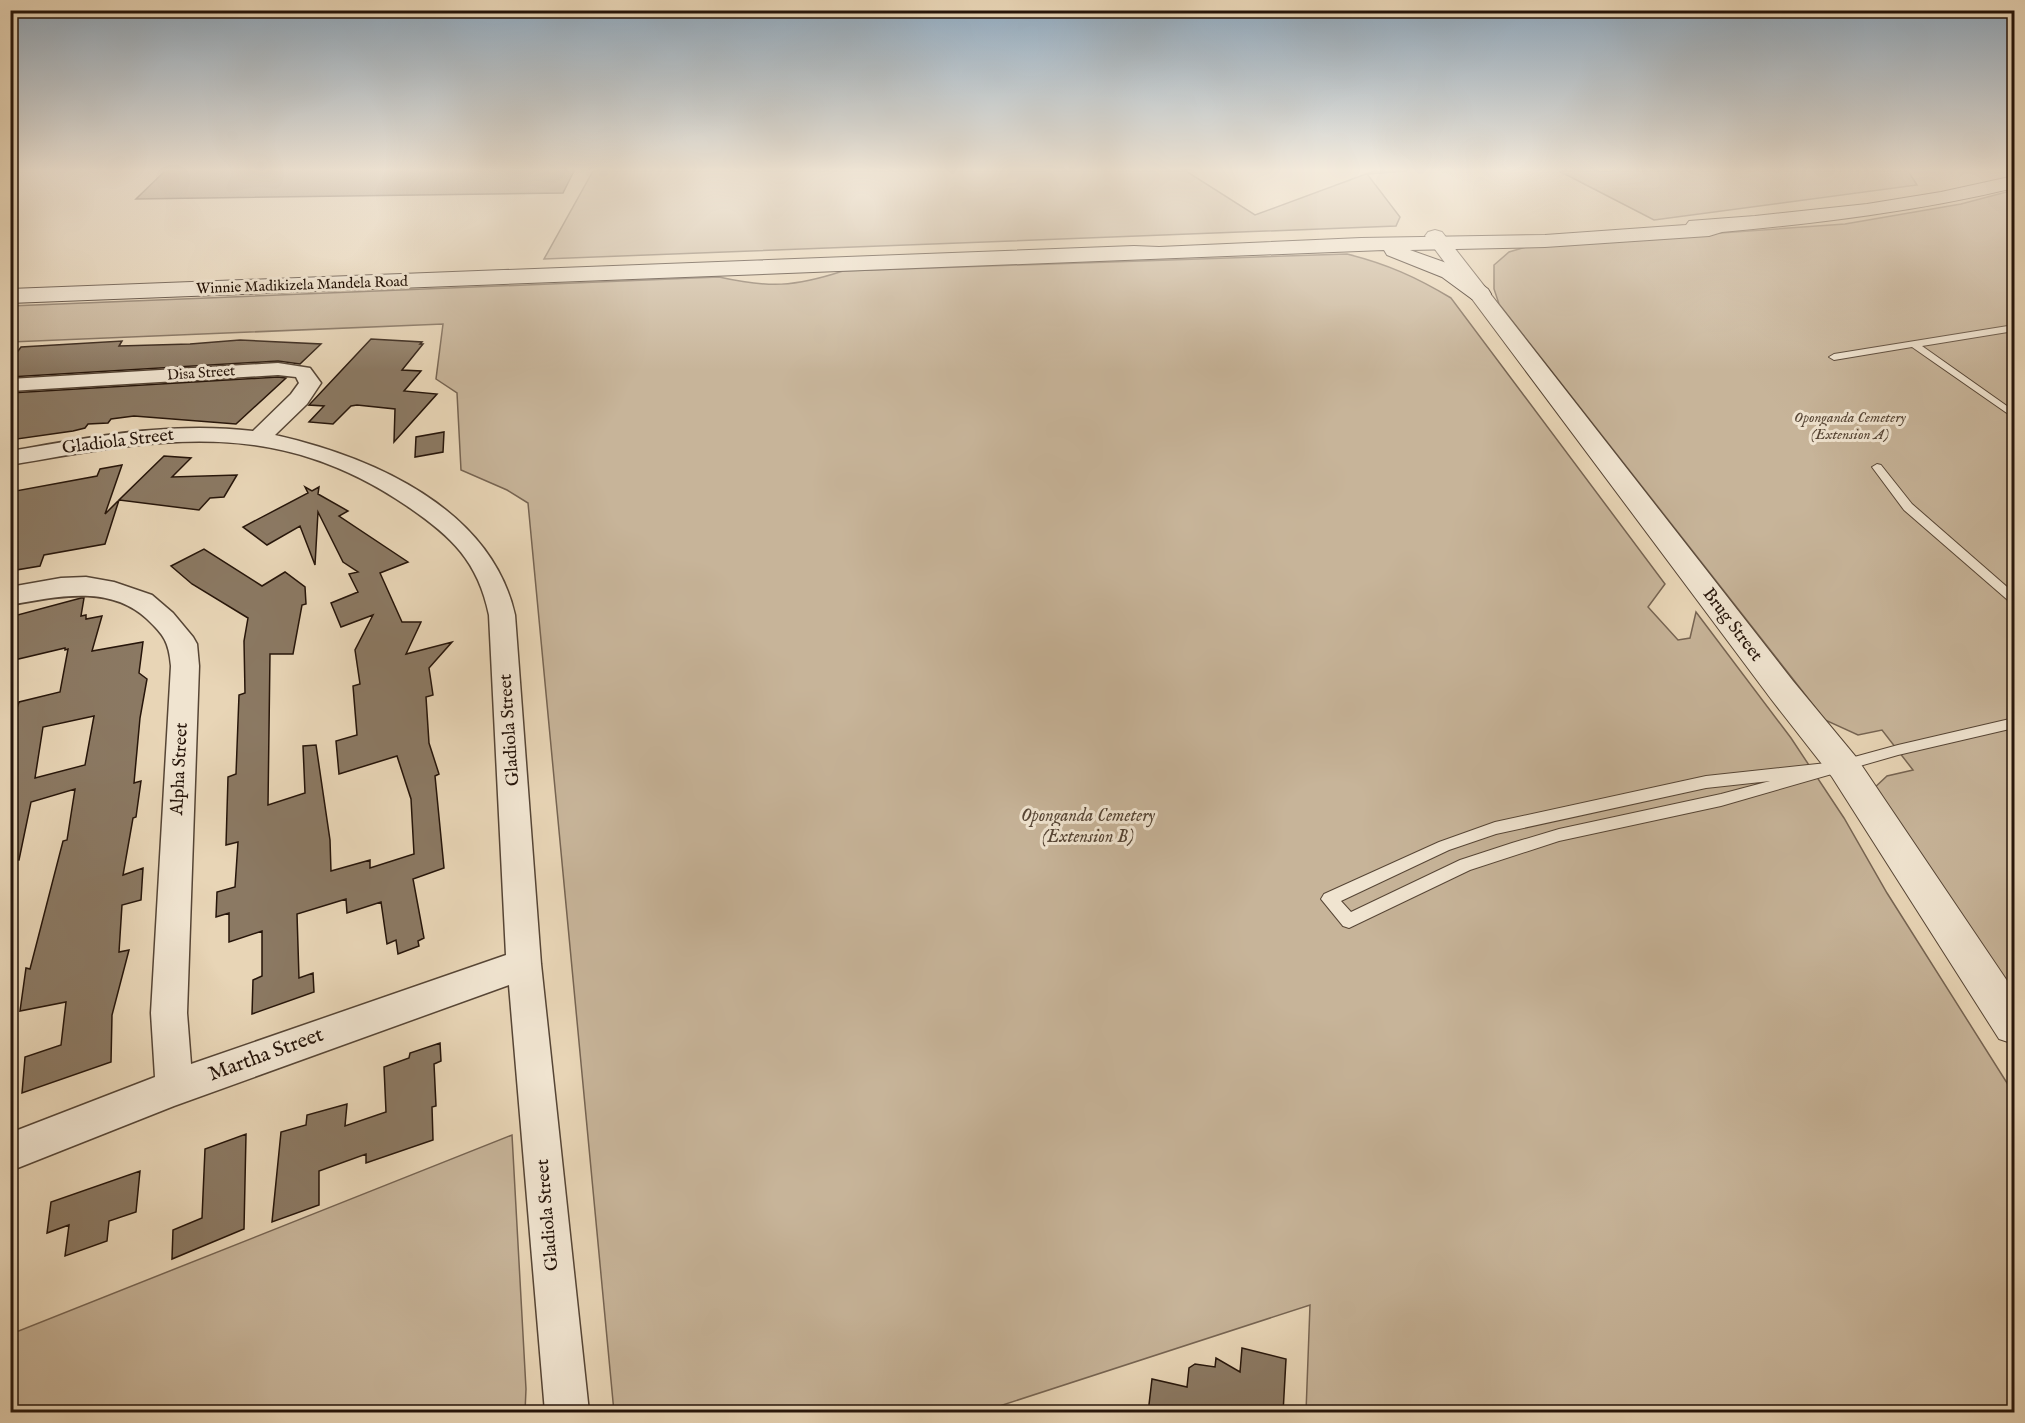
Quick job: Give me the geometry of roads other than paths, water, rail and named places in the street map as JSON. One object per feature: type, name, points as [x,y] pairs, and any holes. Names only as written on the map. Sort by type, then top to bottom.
[{"type":"main road","name":"Winnie Madikizela Mandela Road","points":[[10,296],[1134,252],[1159,253],[1468,237]]},
{"type":"main road","name":"Winnie Madikizela Mandela Road","points":[[1134,252],[1157,248],[1438,239],[1545,241],[1599,237]]},
{"type":"main road","name":"Brug Street","points":[[1438,239],[1844,767],[2014,1024]]},
{"type":"main road","points":[[1480,294],[1483,260],[1490,254],[1508,245],[1545,241]]},
{"type":"main road","points":[[1361,244],[1395,251],[1450,272],[1480,294]]},
{"type":"street","name":"Disa Street","points":[[10,385],[252,370],[278,369],[303,372],[310,383],[299,399],[258,439]]},
{"type":"street","name":"Gladiola Street","points":[[10,458],[155,435],[228,435],[306,449],[340,461],[400,490],[471,544],[492,575],[499,596],[505,655],[525,964],[567,1413]]},
{"type":"street","name":"Alpha Street","points":[[10,596],[61,587],[86,586],[114,591],[143,602],[164,620],[183,644],[185,666],[169,1013],[174,1088]]},
{"type":"street","name":"Martha Street","points":[[10,1152],[174,1088],[525,964]]},
{"type":"lane","points":[[1834,357],[2014,328]]},
{"type":"lane","points":[[1912,343],[2014,415]]},
{"type":"lane","points":[[1877,467],[1908,507],[2014,599]]},
{"type":"lane","points":[[1844,767],[1706,782],[1495,828],[1444,846],[1329,899],[1349,921],[1465,865],[1559,835],[1721,800],[1844,767],[1898,750],[2014,723]]},
{"type":"park label","name":"Oponganda Cemetery (Extension A)","points":[[1850,426]]},
{"type":"park label","name":"Oponganda Cemetery (Extension B)","points":[[1088,826]]}]
